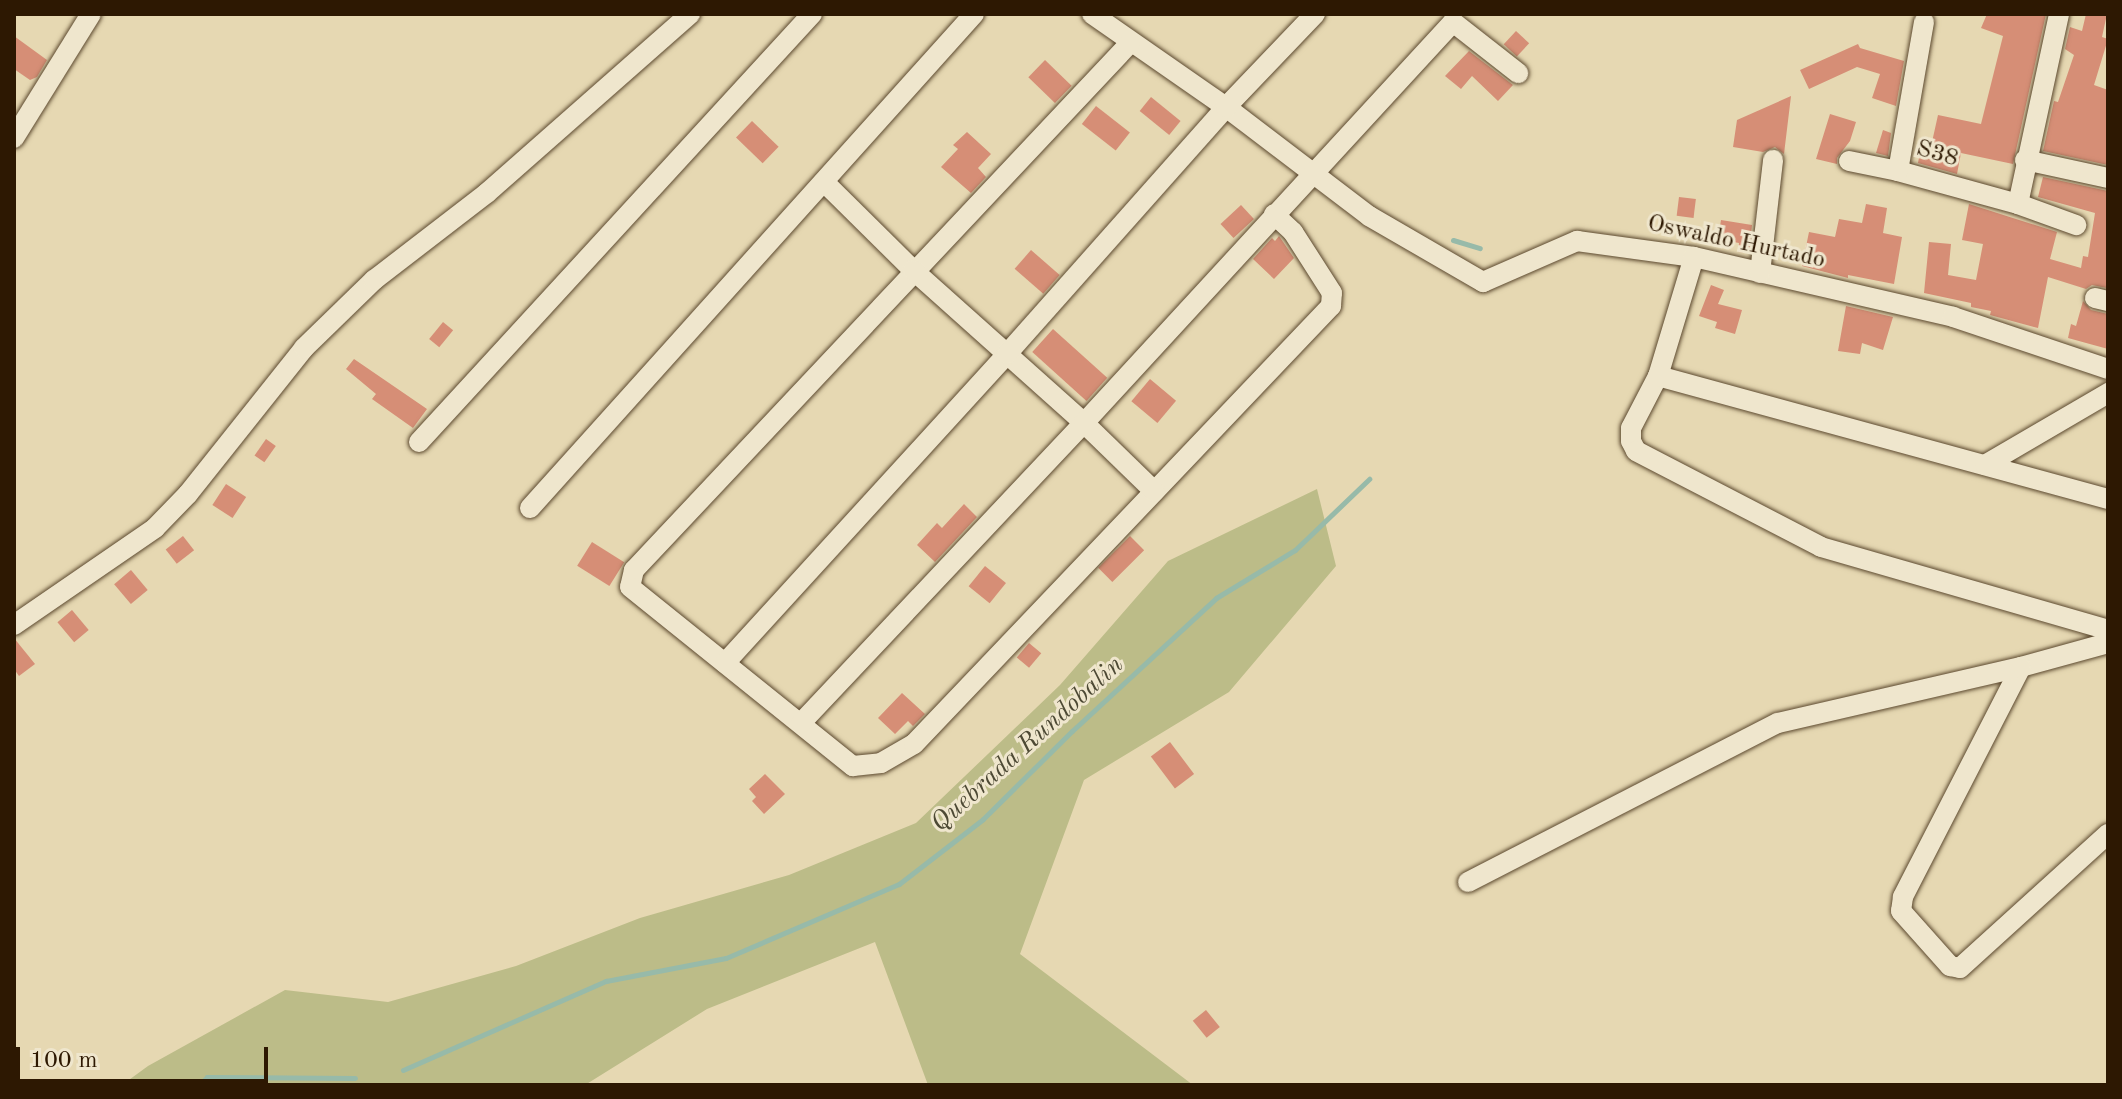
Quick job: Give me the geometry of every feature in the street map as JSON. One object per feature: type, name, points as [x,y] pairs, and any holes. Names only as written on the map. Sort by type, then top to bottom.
[{"type":"street","points":[[14,138],[91,14]]},
{"type":"street","points":[[14,625],[155,528],[188,494],[304,348],[364,290],[487,193],[690,14]]},
{"type":"street","points":[[530,508],[974,14]]},
{"type":"street","name":"Oswaldo Hurtado","points":[[1092,14],[1226,107],[1369,216],[1483,282],[1577,241],[1694,257],[1953,317],[2108,369]]},
{"type":"street","points":[[725,663],[1007,354],[1226,107],[1315,14]]},
{"type":"street","points":[[2018,204],[2025,160],[2059,14]]},
{"type":"street","points":[[419,442],[810,15]]},
{"type":"street","points":[[801,723],[1084,423],[1457,18],[1518,73]]},
{"type":"street","name":"S38","points":[[1924,22],[1898,171],[2018,204],[2076,225]]},
{"type":"street","points":[[1130,43],[913,270],[634,570],[630,587],[642,600],[853,766],[881,763],[914,744],[1331,306],[1332,293],[1293,232],[1274,214]]},
{"type":"street","points":[[1760,273],[1773,160]]},
{"type":"street","points":[[2025,160],[2108,178]]},
{"type":"street","points":[[1849,161],[1898,171]]},
{"type":"street","points":[[824,182],[913,270],[1084,423],[1154,491]]},
{"type":"street","points":[[1694,257],[1658,376],[1631,428],[1631,441],[1636,451],[1821,547],[2108,630]]},
{"type":"street","points":[[1658,376],[2108,499]]},
{"type":"street","points":[[1985,465],[2108,393]]},
{"type":"street","points":[[1468,882],[1778,723],[2021,667],[2108,643]]},
{"type":"street","points":[[2021,667],[1903,897],[1901,911],[1950,966],[1960,968],[2108,834]]},
{"type":"green space","points":[[1317,489],[1336,566],[1229,692],[1084,780],[1020,954],[1193,1085],[928,1085],[875,942],[707,1009],[585,1085],[122,1085],[148,1066],[285,990],[388,1002],[516,966],[640,918],[789,875],[916,823],[1060,685],[1168,561]]},
{"type":"building","points":[[1987,14],[2046,14],[2013,164],[1961,153],[1957,174],[1918,163],[1922,140],[1932,142],[1938,115],[1981,124],[2003,36],[1981,28]]},
{"type":"building","points":[[2086,14],[2107,14],[2102,37],[2108,39],[2094,85],[2108,90],[2108,165],[2043,151],[2054,101],[2058,102],[2074,55],[2065,49],[2070,27],[2082,31]]},
{"type":"building","points":[[1516,31],[1529,43],[1517,56],[1504,44]]},
{"type":"building","points":[[14,36],[47,60],[37,77],[30,80],[14,69]]},
{"type":"building","points":[[1858,44],[1860,48],[1904,61],[1896,106],[1872,98],[1880,74],[1857,67],[1809,89],[1800,70]]},
{"type":"building","points":[[1469,51],[1513,85],[1498,101],[1472,76],[1461,89],[1445,76]]},
{"type":"building","points":[[1045,60],[1072,86],[1055,103],[1028,77]]},
{"type":"building","points":[[1791,96],[1784,154],[1775,147],[1763,152],[1733,147],[1737,120]]},
{"type":"building","points":[[1151,97],[1181,121],[1169,135],[1140,111]]},
{"type":"building","points":[[1096,106],[1130,132],[1116,151],[1082,124]]},
{"type":"building","points":[[1830,114],[1856,122],[1850,141],[1837,158],[1837,164],[1816,159]]},
{"type":"building","points":[[752,121],[779,147],[763,163],[736,138]]},
{"type":"building","points":[[1883,130],[1891,133],[1888,156],[1876,153]]},
{"type":"building","points":[[967,132],[991,154],[978,168],[986,177],[971,193],[941,167],[958,149],[953,145]]},
{"type":"building","points":[[2043,177],[2108,191],[2107,288],[2092,285],[2086,289],[2048,277],[2038,328],[1990,315],[1991,311],[1971,307],[1971,303],[1924,293],[1929,242],[1951,244],[1948,275],[1976,280],[1983,244],[1962,240],[1969,204],[2057,232],[2050,259],[2081,268],[2083,256],[2088,257],[2095,213],[2038,197]]},
{"type":"building","points":[[1679,197],[1696,199],[1694,218],[1677,216]]},
{"type":"building","points":[[1866,204],[1887,208],[1883,233],[1902,237],[1894,284],[1848,275],[1848,278],[1802,266],[1809,232],[1835,237],[1839,219],[1862,223]]},
{"type":"building","points":[[1241,205],[1254,219],[1233,238],[1221,224]]},
{"type":"building","points":[[1721,220],[1752,225],[1749,253],[1738,252],[1739,243],[1718,239]]},
{"type":"building","points":[[1279,236],[1294,258],[1274,279],[1253,259],[1272,238],[1275,241]]},
{"type":"building","points":[[1031,250],[1060,275],[1043,294],[1015,269]]},
{"type":"building","points":[[1711,285],[1724,290],[1718,304],[1742,310],[1735,334],[1715,328],[1717,322],[1699,316]]},
{"type":"building","points":[[2083,301],[2091,310],[2108,314],[2108,349],[2068,338],[2071,324],[2076,326]]},
{"type":"building","points":[[1846,306],[1893,317],[1883,350],[1862,343],[1860,354],[1838,351]]},
{"type":"building","points":[[443,322],[453,330],[439,347],[429,339]]},
{"type":"building","points":[[1053,329],[1107,378],[1087,401],[1032,352]]},
{"type":"building","points":[[354,359],[427,409],[413,428],[372,399],[376,394],[346,369]]},
{"type":"building","points":[[1150,379],[1176,401],[1157,423],[1131,401]]},
{"type":"building","points":[[266,439],[276,446],[264,462],[255,455]]},
{"type":"building","points":[[226,484],[246,497],[233,518],[212,505]]},
{"type":"building","points":[[964,504],[977,517],[935,562],[917,545],[937,523],[942,528]]},
{"type":"building","points":[[183,536],[194,550],[177,564],[166,550]]},
{"type":"building","points":[[1130,536],[1144,550],[1112,582],[1098,568]]},
{"type":"building","points":[[592,542],[624,562],[609,586],[577,566]]},
{"type":"building","points":[[985,566],[1006,583],[990,603],[969,586]]},
{"type":"building","points":[[131,570],[148,590],[131,604],[114,584]]},
{"type":"building","points":[[72,610],[89,630],[74,642],[57,622]]},
{"type":"building","points":[[14,638],[35,664],[19,676],[14,669]]},
{"type":"building","points":[[1029,643],[1041,653],[1029,668],[1017,658]]},
{"type":"building","points":[[902,693],[925,714],[913,726],[908,721],[895,734],[878,718]]},
{"type":"building","points":[[1170,742],[1194,774],[1175,788],[1151,756]]},
{"type":"building","points":[[765,774],[785,794],[764,814],[752,801],[756,797],[749,789]]},
{"type":"building","points":[[1206,1010],[1220,1027],[1207,1038],[1193,1021]]},
{"type":"waterway","points":[[1453,240],[1480,248]]},
{"type":"waterway","name":"Quebrada Rundobalin","points":[[403,1070],[606,981],[726,958],[899,884],[983,819],[1072,731],[1216,598],[1295,550],[1369,479]]},
{"type":"waterway","name":"Quebrada Rundobalin","points":[[199,1085],[207,1077],[355,1078]]}]
